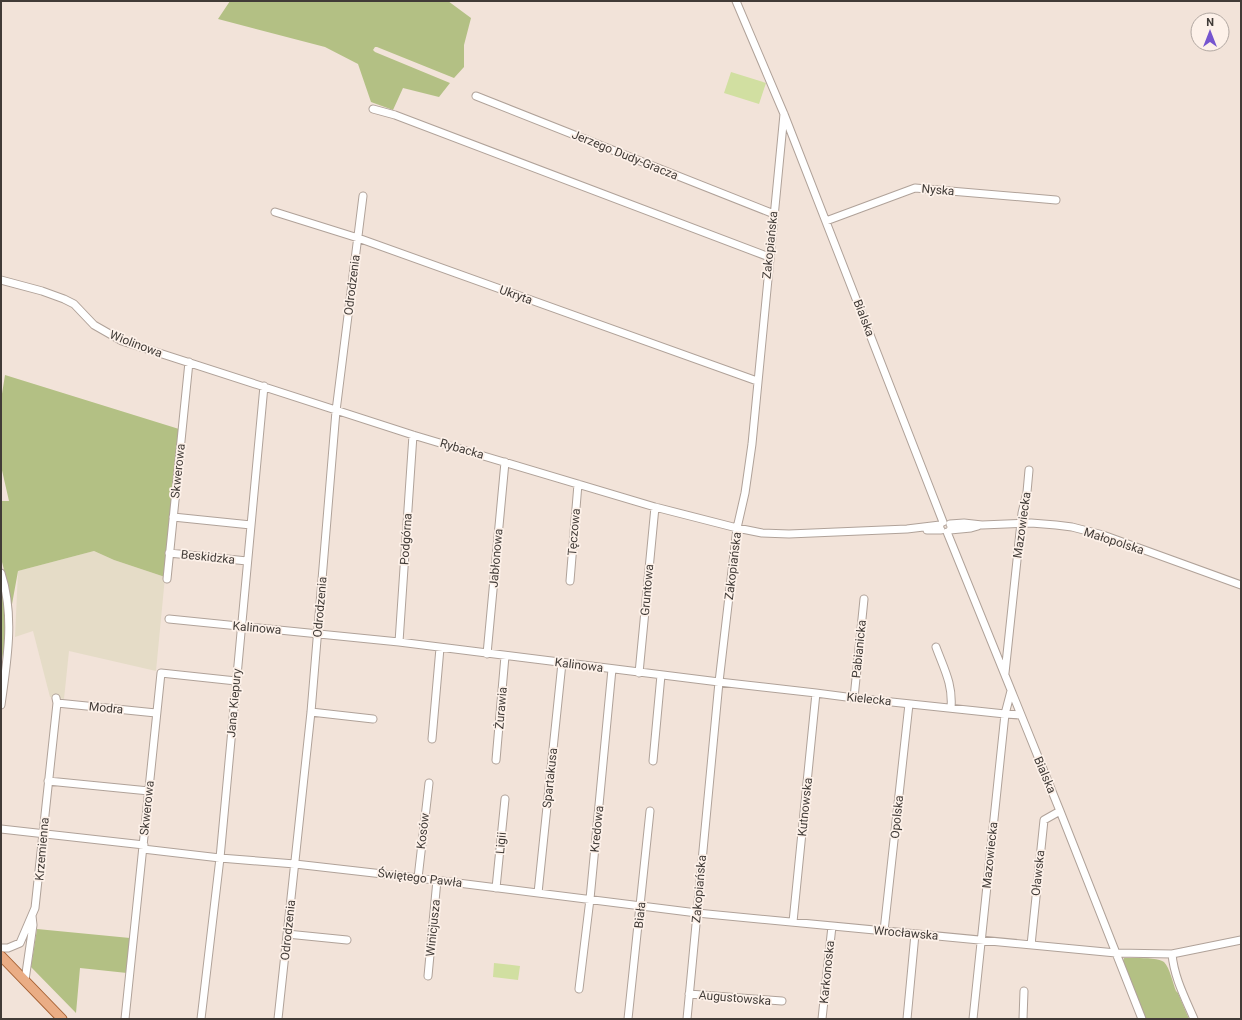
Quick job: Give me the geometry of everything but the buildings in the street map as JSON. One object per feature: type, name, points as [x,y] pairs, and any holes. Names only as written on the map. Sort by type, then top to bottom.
[{"type":"main road","points":[[1,956],[62,1019]]},
{"type":"street","name":"Bialska","points":[[736,1],[784,114],[945,527],[1142,1019]]},
{"type":"street","name":"Jerzego Dudy-Gracza","points":[[476,96],[774,214]]},
{"type":"street","points":[[373,109],[395,115],[769,257]]},
{"type":"street","name":"Zakopiańska","points":[[687,1019],[719,682],[737,528],[742,507],[752,444],[784,114]]},
{"type":"street","name":"Nyska","points":[[826,222],[915,188],[1056,200]]},
{"type":"street","name":"Odrodzenia","points":[[278,1019],[311,712],[336,411],[363,196]]},
{"type":"street","name":"Ukryta","points":[[275,212],[358,238],[757,381]]},
{"type":"street","name":"Wiolinowa","points":[[1,280],[42,291],[64,299],[74,304],[94,325],[111,336],[122,341],[189,362]]},
{"type":"street","name":"Rybacka","points":[[189,362],[413,436],[655,507],[737,528]]},
{"type":"street","name":"Skwerowa","points":[[167,579],[189,362]]},
{"type":"street","name":"Jana Kiepury","points":[[202,1019],[220,858],[264,386]]},
{"type":"street","name":"Podgórna","points":[[399,642],[413,436]]},
{"type":"street","name":"Jabłonowa","points":[[487,654],[505,462]]},
{"type":"street","name":"Mazowiecka","points":[[1004,675],[1021,523],[1027,492],[1029,470]]},
{"type":"street","name":"Tęczowa","points":[[570,581],[578,484]]},
{"type":"street","name":"Gruntowa","points":[[639,673],[655,507]]},
{"type":"street","points":[[173,517],[251,525]]},
{"type":"street","name":"Małopolska","points":[[737,528],[762,533],[789,534],[945,527],[964,523],[982,525],[1021,523],[1056,525],[1083,530],[1103,536],[1241,585]]},
{"type":"street","name":"Beskidzka","points":[[169,553],[247,561]]},
{"type":"street","points":[[1,573],[10,631],[1,705]]},
{"type":"street","name":"Pabianicka","points":[[854,698],[864,599]]},
{"type":"street","name":"Kalinowa","points":[[169,619],[399,642],[719,682]]},
{"type":"street","points":[[936,647],[950,685],[952,695],[951,708]]},
{"type":"street","points":[[432,739],[440,648]]},
{"type":"street","name":"Żurawia","points":[[496,760],[505,656]]},
{"type":"street","name":"Spartakusa","points":[[538,893],[562,663]]},
{"type":"street","name":"Kredowa","points":[[579,989],[590,899],[612,669]]},
{"type":"street","name":"Skwerowa","points":[[125,1019],[161,674],[236,681]]},
{"type":"street","points":[[653,761],[661,675]]},
{"type":"street","name":"Kielecka","points":[[719,682],[1020,715]]},
{"type":"street","name":"Mazowiecka","points":[[973,1019],[1006,714],[1011,691]]},
{"type":"street","name":"Kutnowska","points":[[793,922],[816,693]]},
{"type":"street","name":"Modra","points":[[56,701],[156,713]]},
{"type":"street","name":"Krzemienna","points":[[1,948],[8,948],[20,942],[36,908],[56,701]]},
{"type":"street","name":"Opolska","points":[[884,931],[909,704]]},
{"type":"street","points":[[311,712],[373,719]]},
{"type":"street","points":[[48,781],[149,791]]},
{"type":"street","name":"Kosów","points":[[418,878],[429,783]]},
{"type":"street","name":"Ligii","points":[[496,888],[505,799]]},
{"type":"street","name":"Oławska","points":[[1031,945],[1044,820],[1060,811]]},
{"type":"street","name":"Biała","points":[[628,1019],[650,812]]},
{"type":"street","name":"Świętego Pawła","points":[[1,829],[220,858],[295,864],[437,880],[697,913]]},
{"type":"street","name":"Winicjusza","points":[[428,976],[437,880]]},
{"type":"street","name":"Wrocławska","points":[[697,913],[1116,953],[1172,954],[1241,940]]},
{"type":"street","name":"Krzemienna","points":[[25,980],[33,925],[32,916]]},
{"type":"street","name":"Karkonoska","points":[[822,1019],[832,926]]},
{"type":"street","points":[[287,934],[347,940]]},
{"type":"street","points":[[907,1019],[914,934]]},
{"type":"street","points":[[1172,954],[1174,968],[1194,1019]]},
{"type":"street","points":[[1023,1019],[1024,991]]},
{"type":"street","name":"Augustowska","points":[[689,994],[782,1001]]},
{"type":"shaded area","points":[[94,551],[114,560],[165,577],[156,671],[69,651],[64,699],[50,697],[33,631],[15,637],[18,571]]},
{"type":"green space","points":[[230,1],[448,1],[471,18],[464,45],[464,67],[454,78],[375,47],[373,50],[375,52],[450,83],[439,97],[403,88],[393,110],[371,102],[358,64],[325,47],[218,19]]},
{"type":"green space","points":[[731,72],[766,83],[759,104],[724,93]]},
{"type":"green space","points":[[5,375],[179,429],[165,577],[114,560],[94,551],[18,571],[1,665],[1,576],[5,574],[1,558],[1,501],[9,501],[1,466],[1,400]]},
{"type":"green space","points":[[37,929],[130,938],[127,973],[80,968],[76,1013],[31,967]]},
{"type":"green space","points":[[1124,958],[1152,959],[1161,960],[1164,962],[1168,968],[1176,991],[1189,1019],[1146,1019],[1123,961]]},
{"type":"green space","points":[[494,963],[520,966],[518,980],[493,977]]}]
